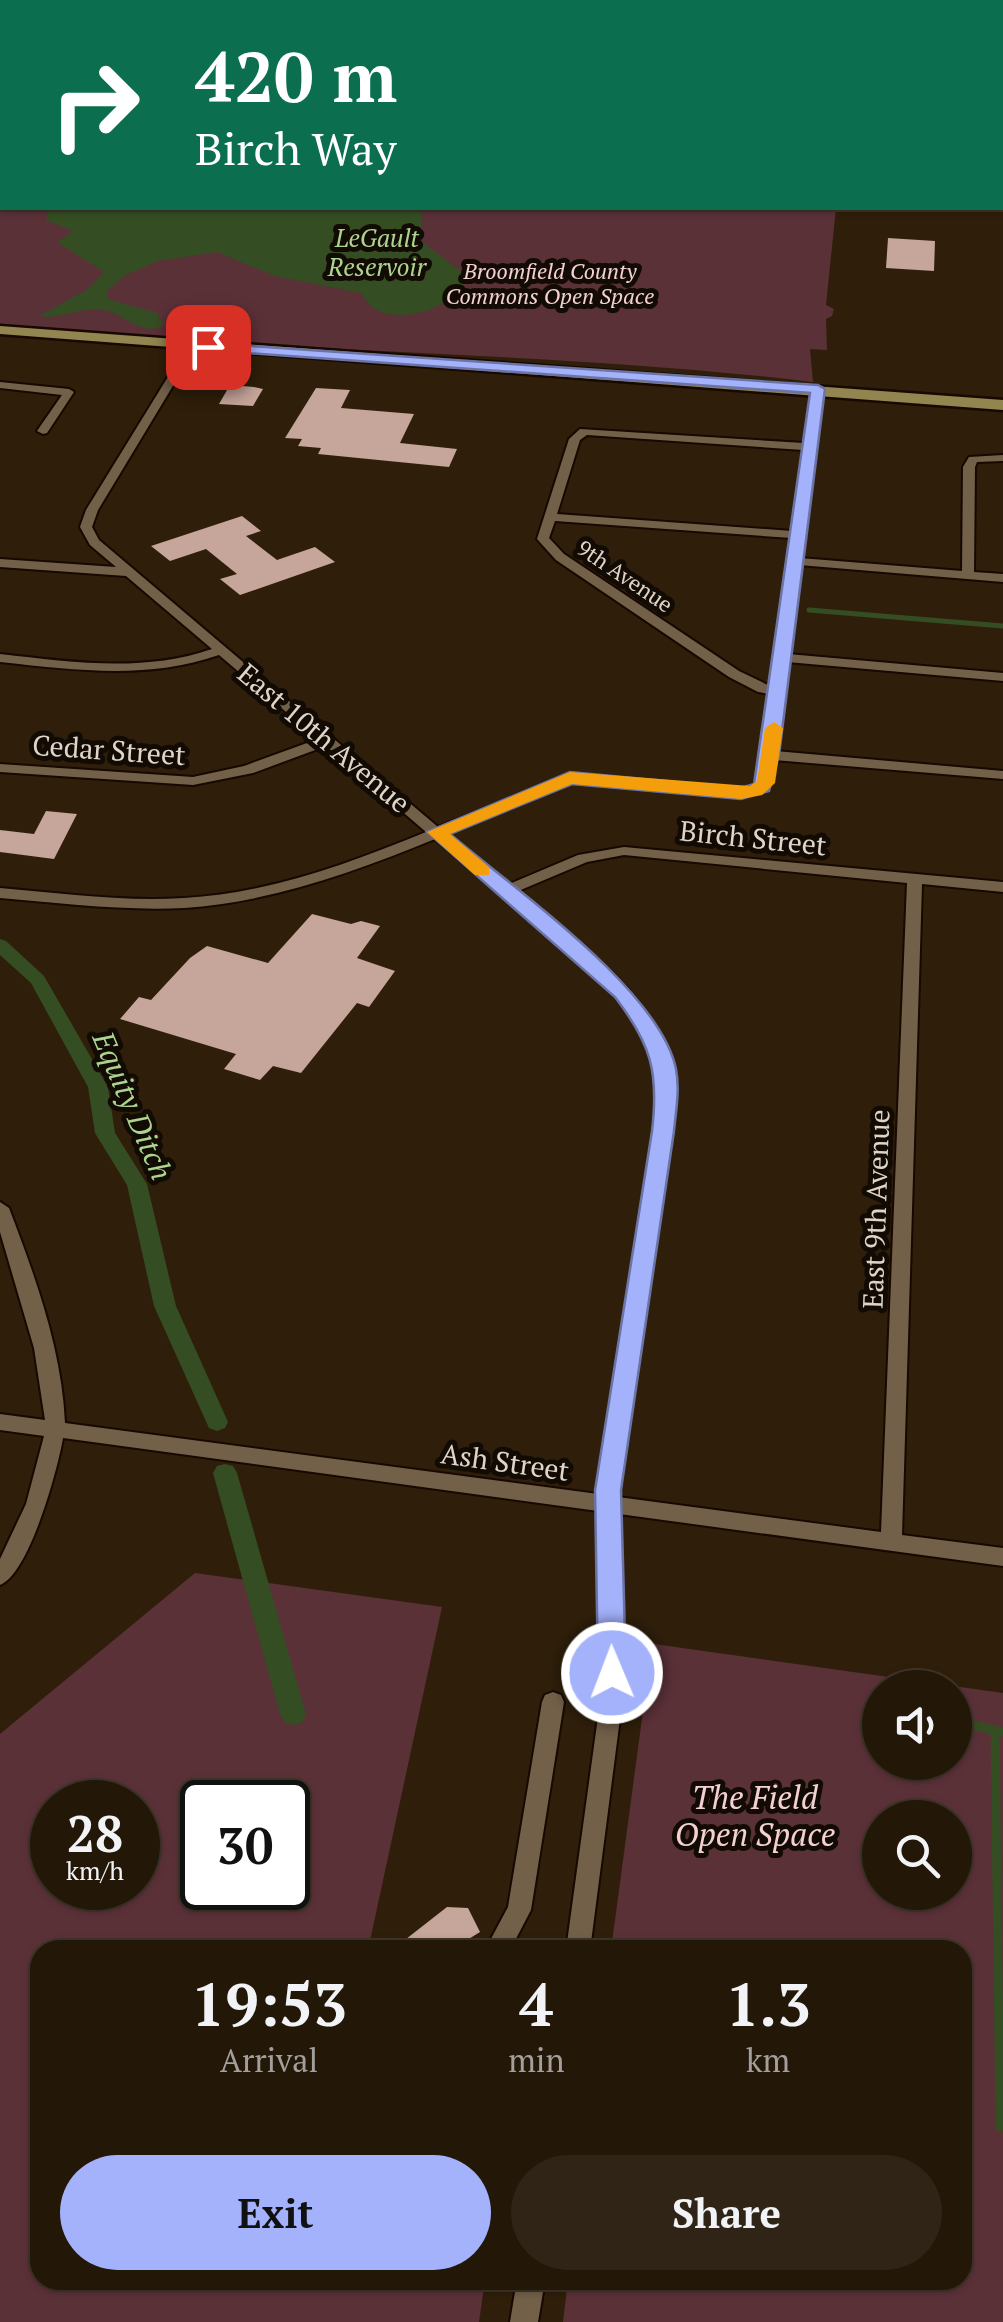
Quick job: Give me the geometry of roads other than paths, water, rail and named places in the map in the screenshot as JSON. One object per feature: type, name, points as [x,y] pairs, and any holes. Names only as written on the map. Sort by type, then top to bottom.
[{"type":"main road","points":[[0,330],[189,351]]},
{"type":"main road","points":[[0,342],[189,351],[1003,409]]},
{"type":"street","name":"East 10th Avenue","points":[[189,351],[86,522],[94,542],[623,992],[648,1025],[665,1067],[668,1093],[608,1504],[612,1695],[579,1940]]},
{"type":"street","points":[[0,386],[69,392],[43,431]]},
{"type":"street","points":[[0,893],[119,904],[185,903],[239,896],[323,877],[570,778],[746,793],[766,783],[817,395]]},
{"type":"street","name":"9th Avenue","points":[[779,691],[764,689],[734,674],[560,557],[544,542],[576,439],[584,431],[810,446]]},
{"type":"street","points":[[968,575],[968,467],[973,459],[1003,458]]},
{"type":"street","points":[[550,517],[800,534]]},
{"type":"street","points":[[796,561],[1003,578]]},
{"type":"street","points":[[0,563],[129,572]]},
{"type":"street","points":[[0,658],[150,670],[186,664],[219,652]]},
{"type":"street","points":[[783,658],[1003,676]]},
{"type":"street","name":"Cedar Street","points":[[0,768],[193,781],[248,770],[328,741]]},
{"type":"street","points":[[770,755],[1003,775]]},
{"type":"street","name":"Birch Street","points":[[505,891],[583,858],[624,851],[1003,888]]},
{"type":"street","name":"East 9th Avenue","points":[[891,1542],[915,879]]},
{"type":"street","points":[[0,1208],[12,1237],[48,1374],[55,1429],[47,1468],[18,1544],[0,1576]]},
{"type":"street","name":"Ash Street","points":[[0,1422],[1003,1557]]},
{"type":"street","points":[[502,1940],[519,1910],[553,1702]]},
{"type":"street","points":[[524,2322],[529,2290]]},
{"type":"water","name":"LeGault Reservoir","points":[[48,210],[421,210],[421,241],[467,276],[462,287],[442,304],[416,313],[389,314],[372,307],[361,293],[275,276],[217,252],[158,261],[126,275],[107,291],[108,299],[157,313],[164,325],[156,328],[142,327],[104,310],[39,316],[88,289],[104,272],[57,242],[73,231],[46,220]]},
{"type":"waterway","points":[[809,610],[1003,626]]},
{"type":"waterway","name":"Equity Ditch","points":[[0,945],[38,980],[98,1087],[105,1133],[137,1184],[165,1306],[217,1422]]},
{"type":"waterway","name":"Equity Ditch","points":[[225,1473],[293,1714]]},
{"type":"waterway","points":[[977,1726],[1003,1732]]},
{"type":"waterway","points":[[995,1731],[1000,2127]]},
{"type":"park label","name":"Broomfield County Commons Open Space","points":[[550,284]]},
{"type":"park label","name":"The Field Open Space","points":[[755,1816]]}]
